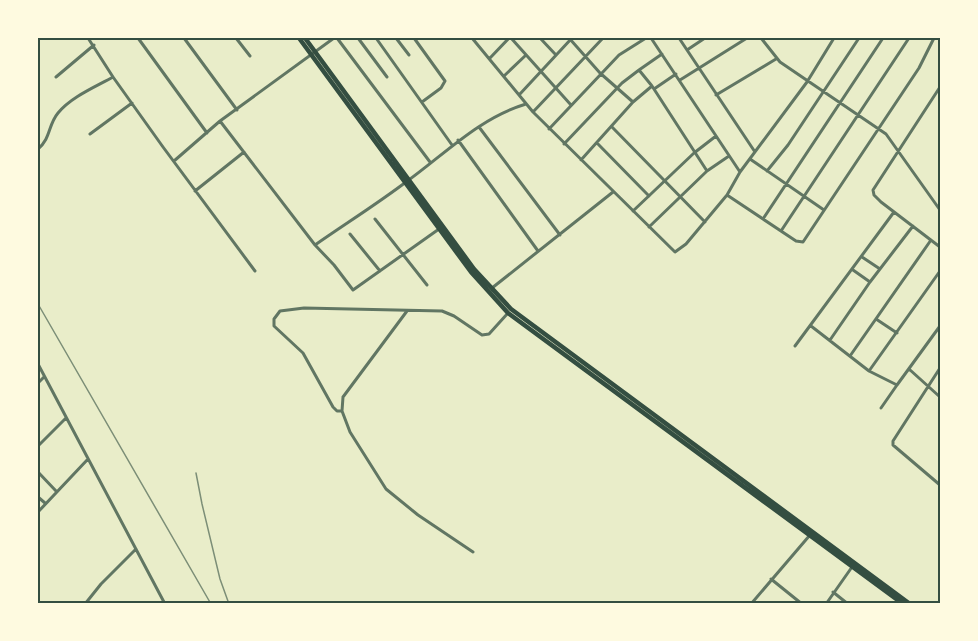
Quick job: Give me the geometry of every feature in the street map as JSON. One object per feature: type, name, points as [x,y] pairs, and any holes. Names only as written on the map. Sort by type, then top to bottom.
[{"type":"highway","points":[[299,38],[490,289],[525,321],[910,603]]},
{"type":"highway","points":[[304,38],[313,54]]},
{"type":"highway","points":[[407,182],[471,272],[508,313],[903,603]]},
{"type":"street","points":[[56,77],[91,41],[97,38]]},
{"type":"street","points":[[138,38],[207,133]]},
{"type":"street","points":[[184,38],[237,110]]},
{"type":"street","points":[[236,38],[250,56]]},
{"type":"street","points":[[173,161],[220,121],[336,38],[430,162]]},
{"type":"street","points":[[358,38],[387,77]]},
{"type":"street","points":[[376,38],[452,145]]},
{"type":"street","points":[[396,38],[409,55]]},
{"type":"street","points":[[414,38],[445,81],[441,88],[422,102]]},
{"type":"street","points":[[472,38],[549,129],[675,252],[686,244],[727,195],[740,172],[807,82],[834,38]]},
{"type":"street","points":[[476,42],[481,38]]},
{"type":"street","points":[[489,58],[510,38],[572,105]]},
{"type":"street","points":[[540,38],[556,55]]},
{"type":"street","points":[[519,95],[571,38],[600,73],[633,102]]},
{"type":"street","points":[[533,112],[603,38]]},
{"type":"street","points":[[549,129],[619,55],[646,38]]},
{"type":"street","points":[[651,38],[740,172]]},
{"type":"street","points":[[679,38],[755,152]]},
{"type":"street","points":[[687,50],[705,38]]},
{"type":"street","points":[[680,80],[747,38]]},
{"type":"street","points":[[761,38],[776,59],[886,134],[940,210]]},
{"type":"street","points":[[825,38],[830,43]]},
{"type":"street","points":[[767,171],[825,92],[859,38]]},
{"type":"street","points":[[763,219],[883,38]]},
{"type":"street","points":[[781,231],[909,38]]},
{"type":"street","points":[[727,195],[801,243],[919,68],[934,38]]},
{"type":"street","points":[[91,41],[173,161],[255,271]]},
{"type":"street","points":[[564,144],[617,89],[662,54]]},
{"type":"street","points":[[504,76],[526,55]]},
{"type":"street","points":[[715,95],[776,59]]},
{"type":"street","points":[[639,70],[707,171]]},
{"type":"street","points":[[581,160],[633,102],[676,74]]},
{"type":"street","points":[[38,149],[47,140],[57,114],[69,103],[113,76]]},
{"type":"street","points":[[940,87],[873,190],[876,198],[940,247]]},
{"type":"street","points":[[90,134],[132,103]]},
{"type":"street","points":[[315,245],[407,182],[458,140],[509,109],[526,104]]},
{"type":"street","points":[[220,121],[315,245],[352,289],[357,288],[439,229]]},
{"type":"street","points":[[479,127],[560,235]]},
{"type":"street","points":[[612,127],[705,222]]},
{"type":"street","points":[[632,211],[694,153],[716,136]]},
{"type":"street","points":[[458,140],[538,251]]},
{"type":"street","points":[[597,143],[649,196]]},
{"type":"street","points":[[195,191],[244,152]]},
{"type":"street","points":[[649,227],[707,171],[729,156]]},
{"type":"street","points":[[750,159],[825,210]]},
{"type":"street","points":[[490,289],[613,192]]},
{"type":"street","points":[[795,346],[894,212]]},
{"type":"street","points":[[375,219],[427,285]]},
{"type":"street","points":[[830,340],[870,282],[913,226]]},
{"type":"street","points":[[350,234],[380,271]]},
{"type":"street","points":[[850,356],[931,240]]},
{"type":"street","points":[[862,257],[880,269]]},
{"type":"street","points":[[853,270],[870,282]]},
{"type":"street","points":[[869,370],[940,271]]},
{"type":"street","points":[[342,411],[337,411],[333,407],[303,353],[276,330],[273,323],[276,315],[285,309],[449,313],[482,336],[489,334],[508,313]]},
{"type":"street","points":[[407,311],[343,397],[342,411],[350,432],[386,489],[418,515],[473,552]]},
{"type":"street","points":[[876,319],[897,333]]},
{"type":"street","points":[[811,326],[869,370],[897,385]]},
{"type":"street","points":[[881,408],[940,326]]},
{"type":"street","points":[[38,364],[165,603]]},
{"type":"street","points":[[940,368],[893,441],[893,445],[940,485]]},
{"type":"street","points":[[909,369],[940,397]]},
{"type":"street","points":[[38,383],[44,377]]},
{"type":"street","points":[[38,447],[66,418]]},
{"type":"street","points":[[38,512],[88,459]]},
{"type":"street","points":[[38,472],[56,491]]},
{"type":"street","points":[[38,497],[45,503]]},
{"type":"street","points":[[751,603],[810,535]]},
{"type":"street","points":[[85,603],[136,549]]},
{"type":"street","points":[[826,603],[852,567]]},
{"type":"street","points":[[771,579],[802,603]]},
{"type":"street","points":[[833,592],[848,603]]},
{"type":"railway","points":[[38,304],[211,604]]},
{"type":"railway","points":[[196,473],[220,579],[229,604]]}]
